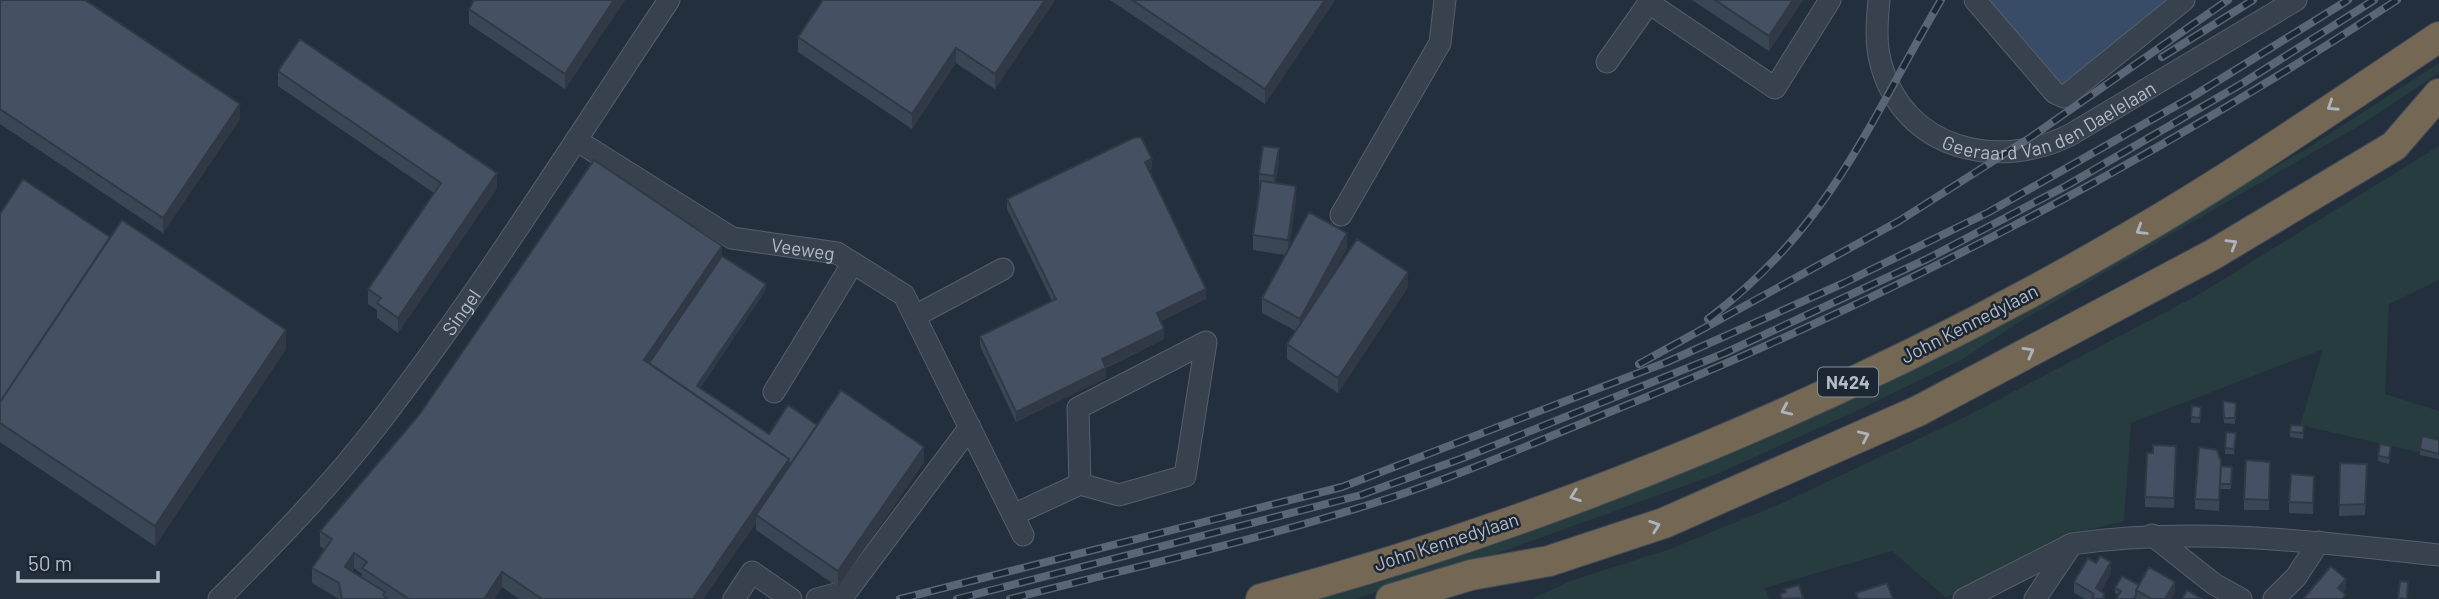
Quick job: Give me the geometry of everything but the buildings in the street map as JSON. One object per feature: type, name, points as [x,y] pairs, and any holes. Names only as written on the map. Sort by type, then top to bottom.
[{"type":"highway","name":"John Kennedylaan","points":[[1261,599],[1450,542],[1637,474],[1760,422],[1954,332],[2132,236],[2439,37]]},
{"type":"highway","name":"John Kennedylaan","points":[[1391,599],[1471,575],[1549,561],[1664,523],[1918,411],[2212,256],[2394,146],[2439,94]]},
{"type":"highway","points":[[2394,146],[2439,127]]},
{"type":"street","name":"Singel","points":[[219,599],[303,515],[375,428],[455,319],[669,0]]},
{"type":"street","points":[[1341,215],[1440,43],[1445,0]]},
{"type":"street","points":[[1607,62],[1650,1],[1775,88],[1830,0]]},
{"type":"street","name":"Geeraard Van den Daelelaan","points":[[1879,0],[1877,40],[1881,66],[1903,106],[1921,125],[1952,144],[1998,154],[2039,148],[2070,135],[2296,0]]},
{"type":"street","points":[[1975,0],[2056,93],[2064,97],[2184,0]]},
{"type":"street","name":"Veeweg","points":[[576,140],[732,238],[837,253],[904,295],[1023,535]]},
{"type":"street","points":[[774,392],[853,263]]},
{"type":"street","points":[[915,316],[1003,269]]},
{"type":"street","points":[[1013,515],[1080,484],[1119,495],[1185,476],[1206,342],[1078,408],[1080,484]]},
{"type":"street","points":[[817,599],[847,591],[970,427]]},
{"type":"street","points":[[2152,535],[2214,584],[2241,599]]},
{"type":"street","points":[[1964,599],[2072,544],[2152,535],[2319,542],[2439,555]]},
{"type":"street","points":[[2274,599],[2296,577],[2319,542]]},
{"type":"street","points":[[2035,599],[2072,544]]},
{"type":"street","points":[[734,599],[752,572],[791,599]]},
{"type":"green space","points":[[2439,63],[2439,73],[2357,127],[2021,321],[1961,360],[1852,413],[1717,474],[1476,561],[1355,599],[1301,599],[1559,512],[2238,188],[2306,149]]},
{"type":"green space","points":[[2439,146],[2439,280],[2389,304],[2385,394],[2439,411],[2439,457],[2300,425],[2323,349],[2131,423],[2124,521],[2059,537],[1946,598],[1892,551],[1765,588],[1769,599],[1532,599],[1570,581],[1670,549],[1780,504],[1967,416],[2198,295]]},
{"type":"water","points":[[1988,0],[2167,0],[2064,89]]},
{"type":"railway","points":[[1708,319],[1750,284],[1816,211],[1867,132],[1941,0]]},
{"type":"railway","points":[[1639,364],[1899,221],[2031,137],[2228,0]]},
{"type":"railway","points":[[2162,57],[2253,0]]},
{"type":"railway","points":[[900,599],[1342,487],[1667,362],[1844,283],[1989,212],[2195,95],[2348,0]]},
{"type":"railway","points":[[957,599],[1361,495],[1463,458],[1725,353],[1927,259],[2066,186],[2243,83],[2374,0]]},
{"type":"railway","points":[[1010,599],[1251,539],[1393,497],[1445,479],[1704,373],[1909,279],[2108,175],[2302,61],[2397,0]]}]
